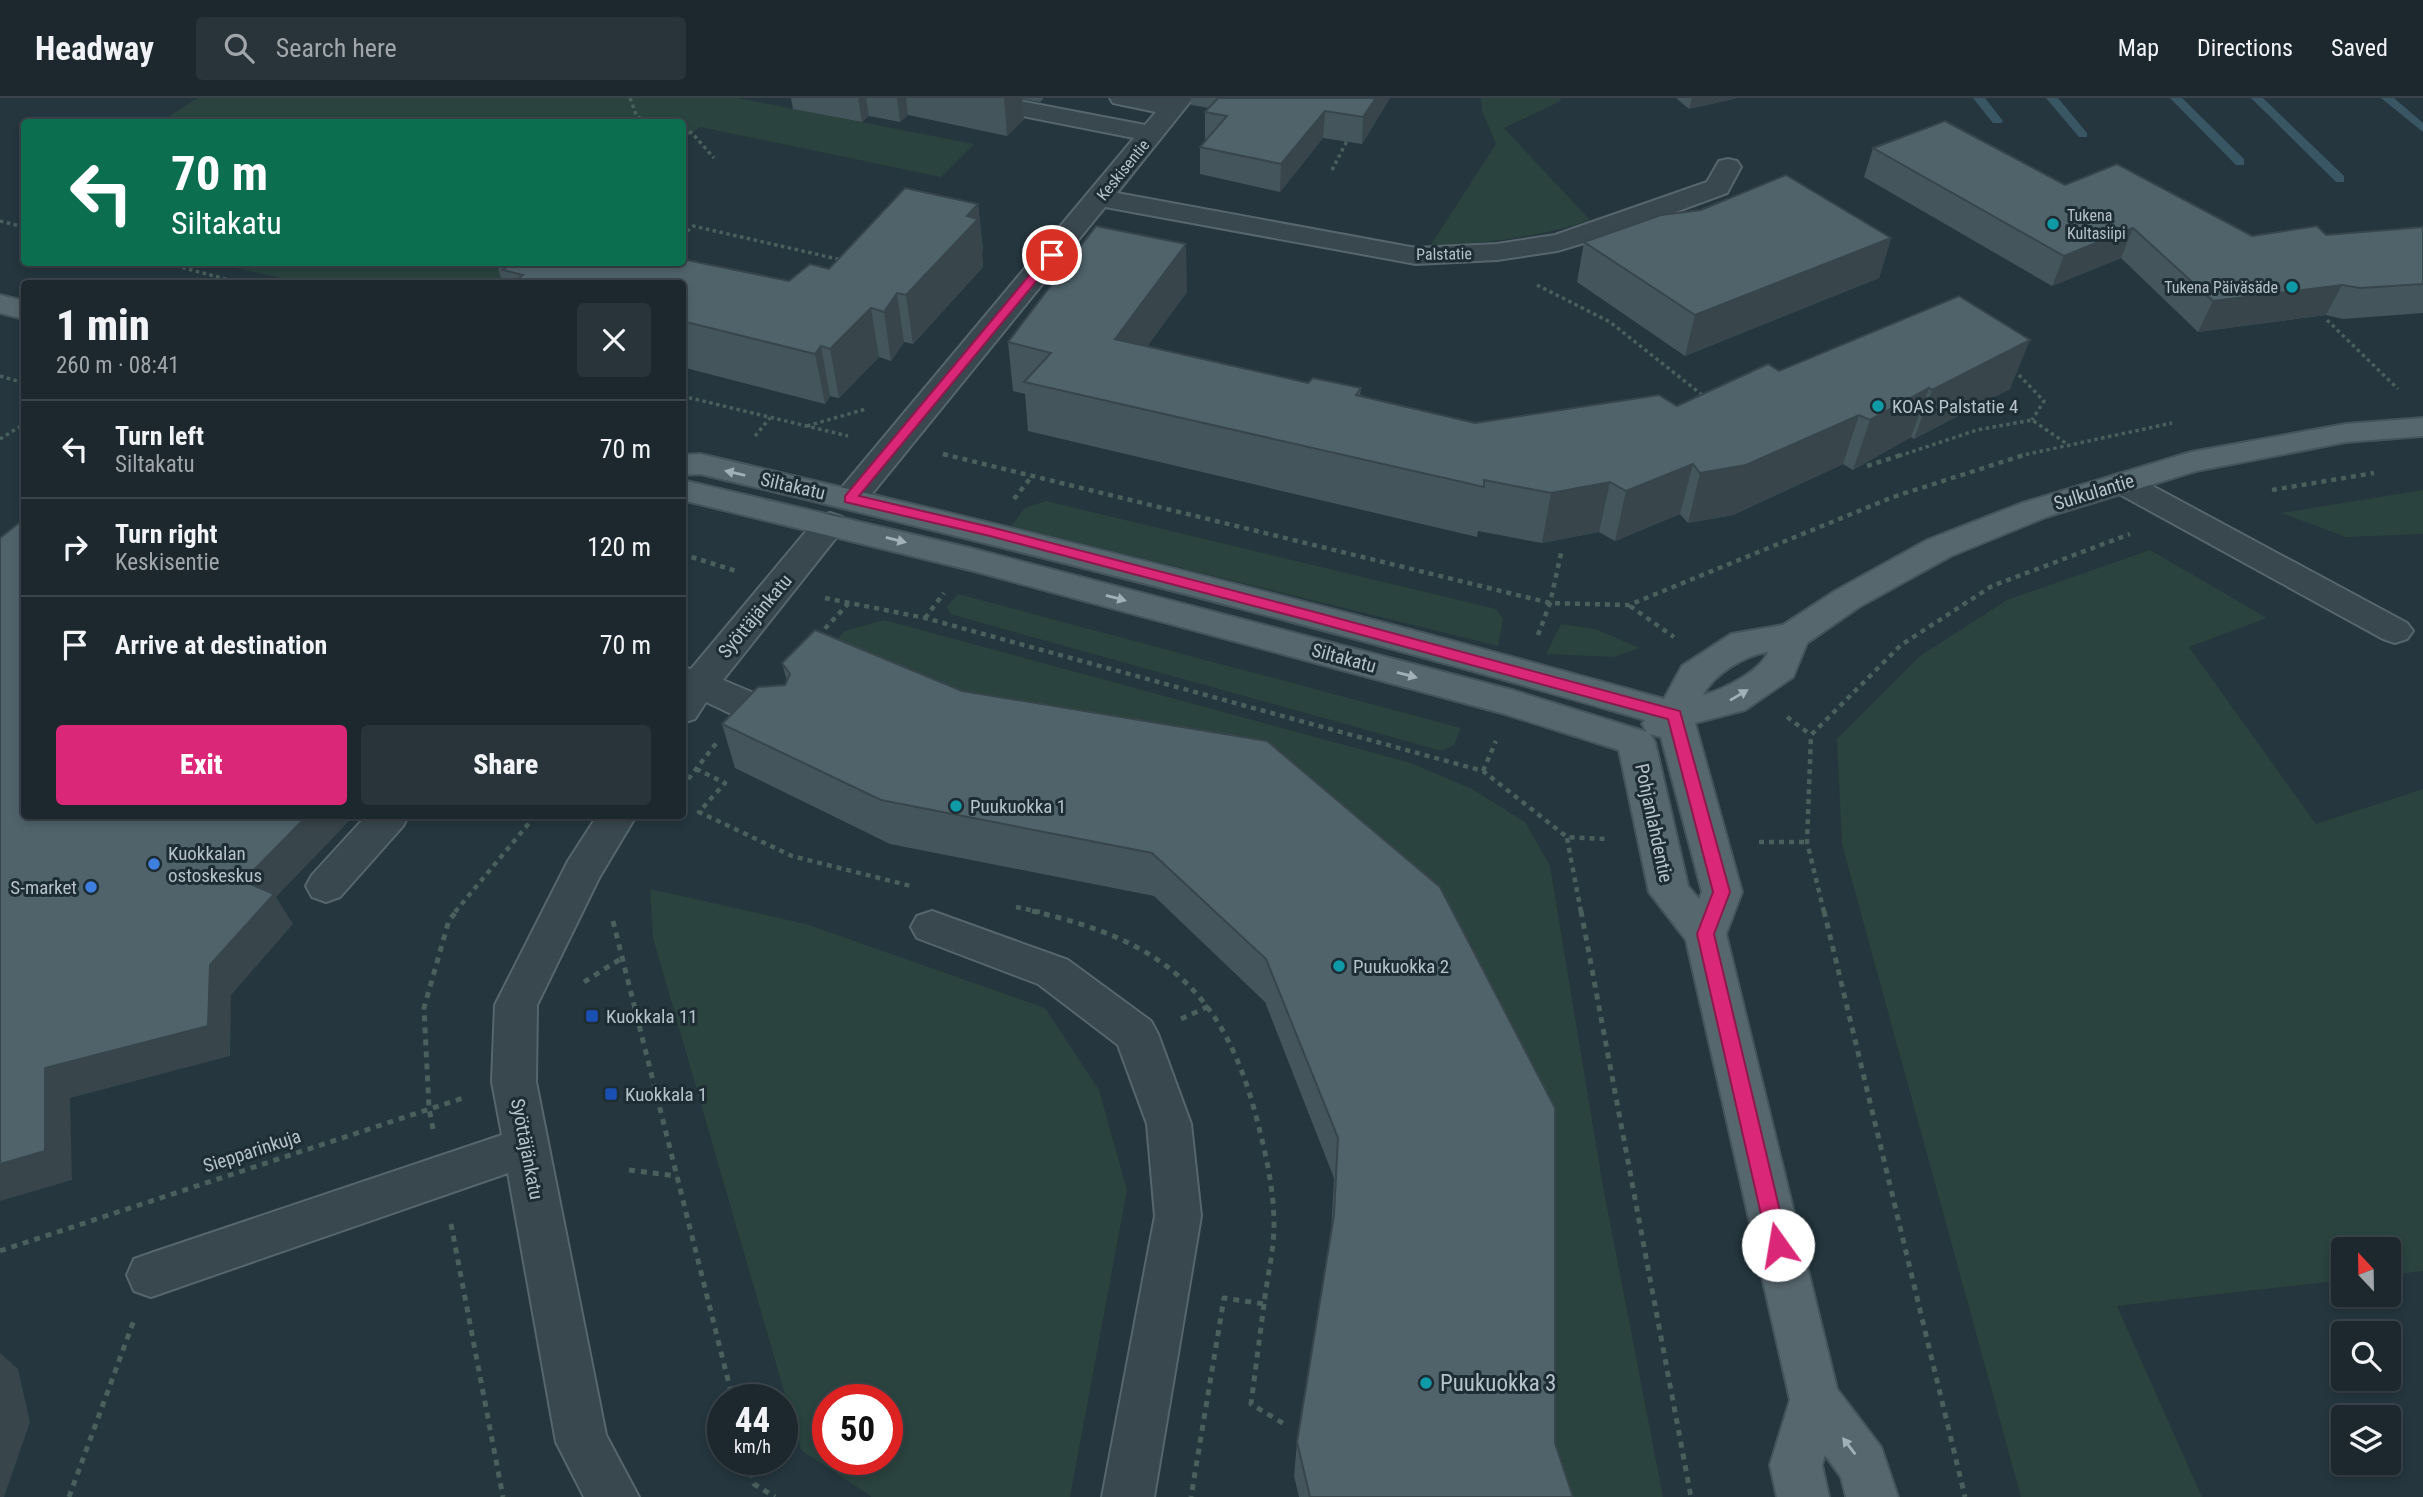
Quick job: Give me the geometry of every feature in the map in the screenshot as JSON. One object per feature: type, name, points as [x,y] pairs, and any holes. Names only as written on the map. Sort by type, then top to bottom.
[{"type":"main road","points":[[0,304],[21,309]]},
{"type":"main road","name":"Sulkulantie","points":[[1636,742],[1674,715],[1732,701],[1780,668],[1792,636],[1847,598],[1939,548],[2034,510],[2191,462],[2346,433],[2423,427]]},
{"type":"main road","name":"Siltakatu","points":[[686,466],[700,464],[840,511],[1512,703],[1636,742]]},
{"type":"main road","name":"Siltakatu","points":[[686,491],[990,532],[1674,715]]},
{"type":"main road","points":[[1674,715],[1722,892],[1705,934]]},
{"type":"main road","name":"Pohjanlahdentie","points":[[1636,742],[1669,892],[1705,934],[1815,1400],[1863,1465],[1871,1497]]},
{"type":"main road","name":"Pohjanlahdentie","points":[[1803,1497],[1796,1465],[1815,1400]]},
{"type":"street","points":[[1122,98],[1176,103]]},
{"type":"street","points":[[988,100],[1152,134]]},
{"type":"street","name":"Keskisentie","points":[[840,511],[1176,103]]},
{"type":"street","name":"Palstatie","points":[[1100,198],[1235,221],[1416,257],[1497,252],[1575,239],[1718,187],[1728,167]]},
{"type":"street","points":[[2123,483],[2395,631]]},
{"type":"street","name":"Syöttäjänkatu","points":[[688,691],[781,586],[840,511]]},
{"type":"street","points":[[688,691],[781,719]]},
{"type":"street","points":[[326,886],[387,819]]},
{"type":"street","name":"Syöttäjänkatu","points":[[613,1497],[582,1442],[514,1082],[516,1004],[582,872],[615,819]]},
{"type":"street","points":[[932,928],[1053,972],[1136,1034],[1169,1124],[1178,1216],[1128,1497]]},
{"type":"street","points":[[151,1275],[526,1147]]},
{"type":"path","points":[[631,98],[637,117],[645,119]]},
{"type":"path","points":[[686,131],[692,133],[714,158]]},
{"type":"path","points":[[1332,170],[1351,134]]},
{"type":"path","points":[[0,221],[21,226]]},
{"type":"path","points":[[686,232],[693,226],[847,261]]},
{"type":"path","points":[[733,235],[739,230]]},
{"type":"path","points":[[823,255],[829,249]]},
{"type":"path","points":[[177,266],[229,280]]},
{"type":"path","points":[[1526,281],[1558,294],[1610,322],[1712,402]]},
{"type":"path","points":[[2328,320],[2401,392],[2387,394]]},
{"type":"path","points":[[2011,367],[2044,401],[2032,420]]},
{"type":"path","points":[[0,376],[21,382]]},
{"type":"path","points":[[686,397],[892,445],[922,449],[1550,603],[1629,605],[1893,497],[2017,456],[2174,423]]},
{"type":"path","points":[[807,426],[874,407]]},
{"type":"path","points":[[1867,466],[1978,430],[2032,420],[2068,445]]},
{"type":"path","points":[[0,439],[21,426]]},
{"type":"path","points":[[2271,490],[2381,472]]},
{"type":"path","points":[[1965,1497],[1807,842],[1811,734],[1901,645],[1992,586],[2182,515]]},
{"type":"path","points":[[1550,603],[1562,549]]},
{"type":"path","points":[[686,555],[781,586],[849,604],[925,618],[1483,771],[1566,837],[1691,1497]]},
{"type":"path","points":[[696,769],[725,783],[699,812],[792,856]]},
{"type":"path","points":[[610,907],[729,1384]]},
{"type":"path","points":[[584,982],[622,958]]},
{"type":"path","points":[[1170,1025],[1209,1006]]},
{"type":"path","name":"Siepparinkuja","points":[[0,1251],[514,1082]]},
{"type":"path","points":[[629,1170],[677,1176]]},
{"type":"path","points":[[69,1497],[151,1275]]},
{"type":"path","points":[[1191,1497],[1224,1298]]},
{"type":"path","points":[[1264,1304],[1251,1404],[1286,1425]]},
{"type":"path","points":[[752,1475],[754,1484],[775,1497]]},
{"type":"green space","points":[[198,98],[738,98],[974,144],[941,177],[700,127],[686,138],[686,119],[165,119]]},
{"type":"green space","points":[[1481,98],[1560,98],[1561,101],[1504,128],[1590,220],[1511,239],[1430,246],[1496,144],[1482,111]]},
{"type":"green space","points":[[227,266],[520,266],[501,280],[290,280]]},
{"type":"green space","points":[[2423,490],[2423,534],[2346,537],[2281,513]]},
{"type":"green space","points":[[1046,501],[1496,609],[1503,619],[1498,646],[1011,526],[1025,508]]},
{"type":"green space","points":[[2150,550],[2267,618],[2189,647],[2316,824],[2423,789],[2423,1271],[2401,1274],[2401,1237],[2331,1237],[2331,1281],[2117,1306],[2202,1497],[2021,1497],[1842,844],[1837,739],[1920,656],[2007,600]]},
{"type":"green space","points":[[958,594],[1461,728],[1454,745],[1442,751],[950,614],[947,607]]},
{"type":"green space","points":[[884,620],[1411,763],[1472,789],[1525,822],[1550,866],[1602,1181],[1663,1497],[1549,1497],[1544,1148],[810,668],[845,631]]},
{"type":"green space","points":[[1561,624],[1595,629],[1640,648],[1613,657],[1546,654]]},
{"type":"green space","points":[[650,889],[806,924],[1045,1008],[1099,1090],[1127,1190],[1070,1497],[872,1497],[839,1475],[903,1475],[903,1384],[812,1384],[812,1457],[801,1450],[798,1440],[798,1384],[782,1384],[653,938]]},
{"type":"building","points":[[1218,98],[1376,98],[1363,117],[1325,111],[1281,164],[1200,147],[1227,116],[1205,112]]},
{"type":"building","points":[[1945,121],[2065,185],[2117,164],[2252,236],[2317,226],[2326,235],[2423,227],[2423,284],[2360,288],[2342,285],[2213,301],[2133,228],[2064,256],[1873,148]]},
{"type":"building","points":[[1786,175],[1891,238],[1695,315],[1584,242],[1661,215],[1701,210]]},
{"type":"building","points":[[905,188],[978,204],[967,216],[978,219],[906,295],[897,293],[884,312],[871,308],[830,349],[821,346],[815,354],[686,322],[686,280],[517,280],[523,275],[503,270],[508,266],[686,266],[686,260],[789,281],[810,264],[829,269]]},
{"type":"building","points":[[1096,226],[1186,244],[1115,339],[1308,383],[1313,378],[1361,388],[1356,395],[1475,423],[1659,395],[1677,406],[1768,364],[1779,371],[1959,296],[2030,340],[1932,390],[1929,388],[1870,420],[1859,415],[1746,465],[1700,473],[1693,464],[1626,491],[1610,482],[1551,493],[1484,480],[1484,487],[1024,382],[1051,353],[1008,342]]},
{"type":"building","name":"Kuokkalan ostoskeskus","points":[[21,521],[21,819],[304,819],[243,881],[274,894],[210,965],[208,1026],[45,1068],[45,1151],[0,1164],[0,538]]},
{"type":"building","points":[[815,630],[962,691],[1267,741],[1440,887],[1555,1108],[1555,1443],[1573,1497],[1310,1497],[1297,1442],[1334,1215],[1338,1138],[1266,959],[1152,853],[881,800],[722,724],[758,687],[785,685],[790,674],[782,663]]},
{"type":"waterway","points":[[1979,98],[1997,121]]},
{"type":"waterway","points":[[2052,98],[2083,135]]},
{"type":"waterway","points":[[2176,98],[2240,162]]},
{"type":"waterway","points":[[2257,98],[2340,179]]},
{"type":"waterway","points":[[2387,98],[2423,129]]},
{"type":"place","name":"Tukena Kultasiipi","points":[[2053,224]]},
{"type":"place","name":"Tukena Päiväsäde","points":[[2292,287]]},
{"type":"place","name":"KOAS Palstatie 4","points":[[1878,406]]},
{"type":"place","name":"Puukuokka 1","points":[[956,806]]},
{"type":"place","name":"Kuokkalan ostoskeskus","points":[[154,864]]},
{"type":"place","name":"S-market","points":[[91,887]]},
{"type":"place","name":"Puukuokka 2","points":[[1339,966]]},
{"type":"place","name":"Kuokkala 11","points":[[592,1016]]},
{"type":"place","name":"Kuokkala 1","points":[[611,1094]]},
{"type":"place","name":"Puukuokka 3","points":[[1426,1383]]},
{"type":"route","points":[[1052,255],[850,499],[990,532],[1311,616],[1674,715],[1722,892],[1705,934],[1778,1245]]}]
